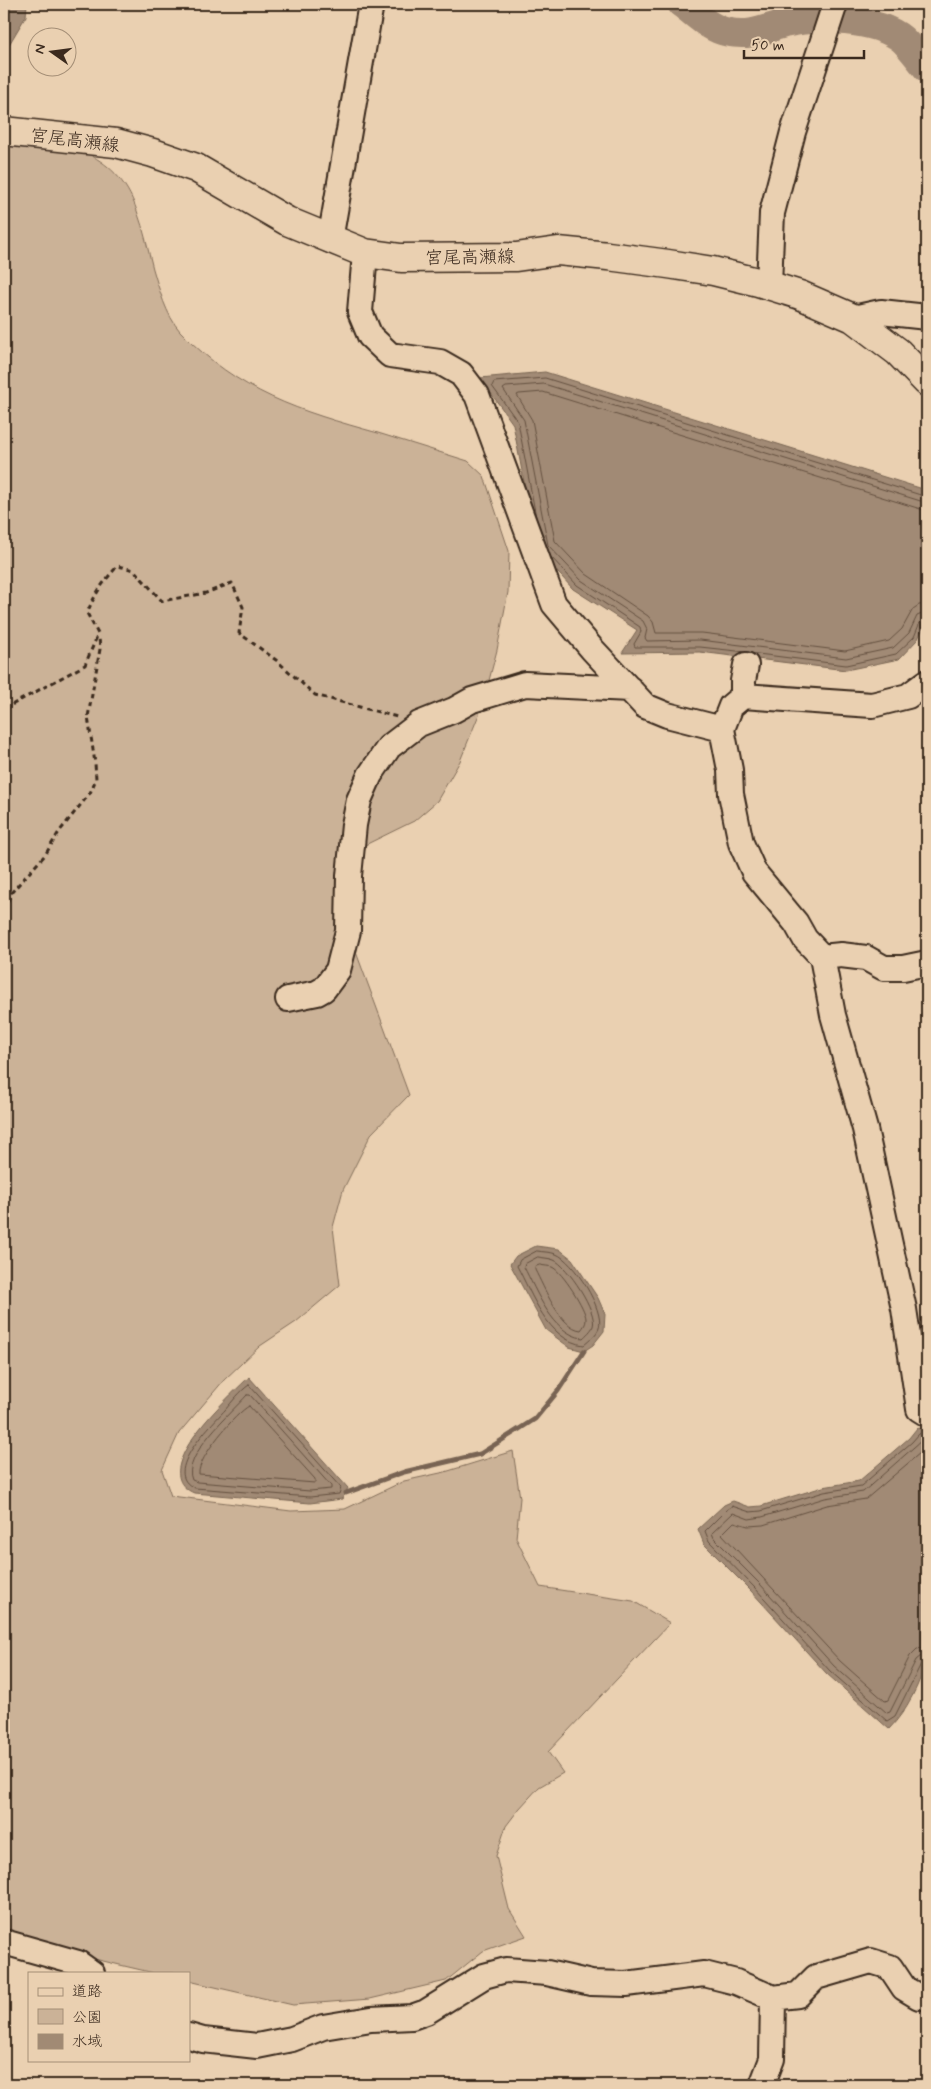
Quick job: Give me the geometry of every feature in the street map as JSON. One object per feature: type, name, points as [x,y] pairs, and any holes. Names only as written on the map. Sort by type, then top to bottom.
[{"type":"main road","name":"宮尾高瀬線","points":[[4,131],[116,143],[153,153],[196,168],[287,221],[365,253],[401,258],[516,257],[558,251],[704,270],[769,285],[800,295],[853,318],[898,352],[927,382]]},
{"type":"street","points":[[330,240],[371,4]]},
{"type":"street","points":[[769,285],[772,213],[793,132],[835,4]]},
{"type":"street","points":[[365,253],[360,312],[370,336],[390,355],[440,362],[461,374],[477,395],[554,604],[592,649],[645,706],[667,715],[722,729]]},
{"type":"street","points":[[853,318],[881,312],[927,317]]},
{"type":"street","points":[[743,696],[743,680],[746,665]]},
{"type":"street","points":[[927,682],[908,696],[872,705],[743,696],[731,706],[722,729],[740,843],[754,872],[796,923],[805,939],[822,957],[833,1015],[864,1129],[904,1309],[918,1348],[919,1409],[927,1414]]},
{"type":"street","points":[[288,999],[317,993],[324,989],[338,970],[348,931],[349,876],[354,825],[359,800],[370,775],[389,747],[419,724],[454,710],[472,700],[525,684],[630,689]]},
{"type":"street","points":[[822,957],[841,955],[866,958],[884,968],[902,968],[927,963]]},
{"type":"street","points":[[4,1942],[78,1963],[91,1972]]},
{"type":"street","points":[[190,2036],[203,2040],[257,2046],[292,2039],[323,2027],[371,2019],[412,2017],[426,2012],[484,1976],[506,1970],[547,1973],[591,1983],[626,1984],[704,1974],[736,1982],[773,1998],[798,1994],[816,1977],[871,1961],[890,1967],[904,1988],[919,1997],[927,1997]]},
{"type":"street","points":[[762,2085],[772,2059],[773,1998]]},
{"type":"path","points":[[4,910],[11,893],[45,855],[59,832],[90,793],[96,779],[96,763],[88,717],[100,649],[98,634],[87,613],[106,577],[118,566],[134,570],[162,601],[206,593],[232,583],[243,607],[240,633],[276,660],[315,695],[419,724]]},
{"type":"path","points":[[4,709],[85,665],[98,634]]},
{"type":"path","points":[[4,1004],[4,1028]]},
{"type":"green space","points":[[4,130],[45,139],[84,152],[100,161],[115,174],[128,190],[137,211],[155,277],[167,310],[180,331],[202,352],[248,385],[296,407],[468,461],[484,476],[509,551],[508,592],[497,650],[482,707],[460,761],[437,801],[414,821],[363,846],[343,917],[409,1095],[371,1134],[343,1190],[333,1227],[340,1285],[296,1322],[260,1346],[224,1380],[179,1433],[162,1470],[171,1496],[291,1511],[345,1509],[404,1481],[445,1472],[513,1451],[520,1498],[516,1538],[540,1587],[633,1601],[670,1623],[548,1752],[563,1773],[539,1787],[506,1826],[496,1856],[509,1909],[526,1936],[483,1951],[446,1981],[370,1999],[293,2005],[190,1981],[190,1972],[150,1972],[69,1953],[4,1932]]},
{"type":"water","points":[[4,4],[27,4],[26,16],[4,53]]},
{"type":"water","points":[[545,372],[923,489],[927,494],[927,618],[918,639],[899,659],[846,670],[700,652],[622,653],[637,630],[573,589],[537,550],[513,424],[480,378]]},
{"type":"water","points":[[536,1246],[559,1249],[572,1259],[598,1298],[605,1314],[604,1331],[593,1345],[584,1351],[569,1347],[546,1330],[510,1264],[516,1256]]},
{"type":"water","points":[[249,1377],[348,1488],[342,1499],[310,1503],[194,1493],[181,1483],[179,1469],[184,1452],[210,1417]]},
{"type":"water","points":[[927,1423],[927,1659],[921,1678],[912,1696],[902,1714],[889,1729],[827,1674],[751,1591],[704,1544],[698,1529],[724,1505],[733,1501],[750,1507],[761,1506],[823,1487],[859,1481],[909,1438],[917,1428],[923,1429]]},
{"type":"waterway","points":[[682,4],[715,28],[744,34],[799,21],[829,19],[862,23],[891,32],[902,39],[927,68]]},
{"type":"waterway","points":[[346,1493],[404,1472],[480,1454],[535,1419],[558,1391],[584,1351]]}]
